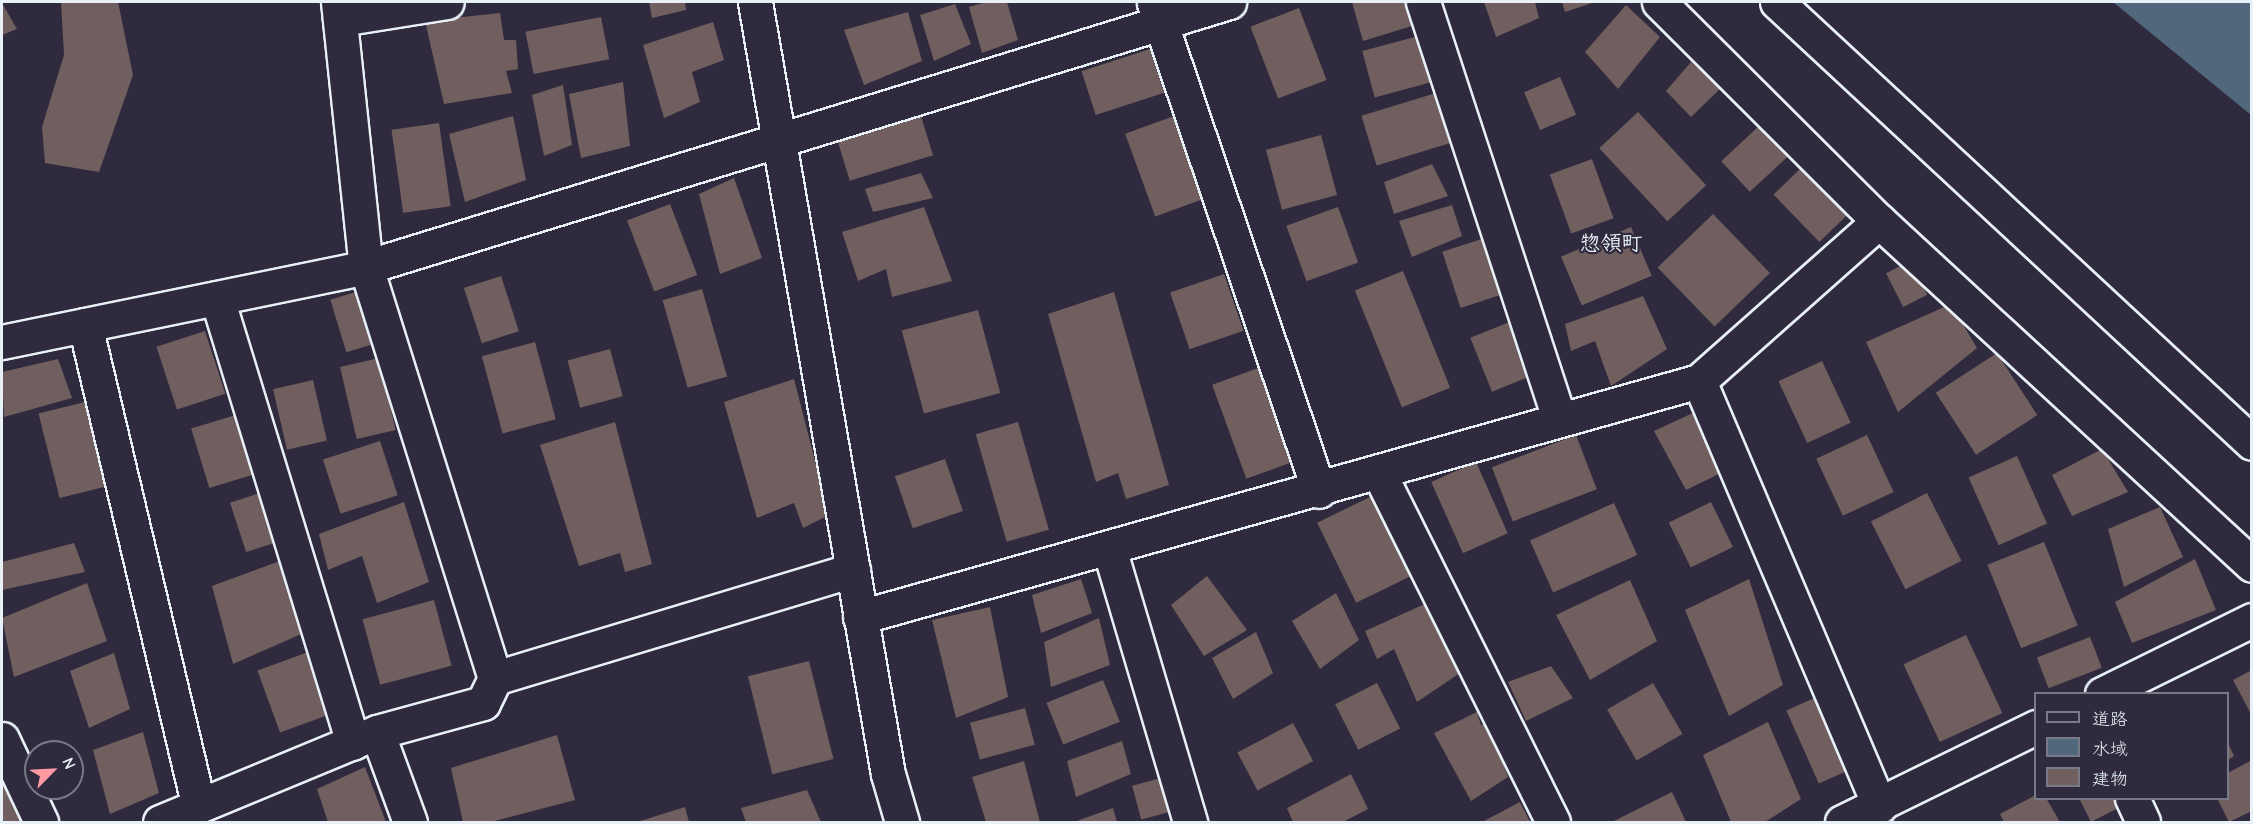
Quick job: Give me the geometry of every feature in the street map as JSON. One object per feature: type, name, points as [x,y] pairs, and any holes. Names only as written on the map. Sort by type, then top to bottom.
[{"type":"street","points":[[160,822],[365,738],[483,703],[495,678],[366,267],[339,10],[447,2]]},
{"type":"street","points":[[755,2],[860,616],[902,822]]},
{"type":"street","points":[[2,342],[366,267],[779,138],[1157,12],[1229,2]]},
{"type":"street","points":[[1423,2],[1559,418]]},
{"type":"street","points":[[1659,2],[1879,221],[2252,565]]},
{"type":"street","points":[[1777,2],[2252,443]]},
{"type":"street","points":[[1157,12],[1319,491]]},
{"type":"street","points":[[860,616],[1319,491],[1559,418],[1699,381],[1879,221]]},
{"type":"street","points":[[217,298],[365,738],[410,822]]},
{"type":"street","points":[[85,325],[199,806]]},
{"type":"street","points":[[1699,381],[1879,806]]},
{"type":"street","points":[[1379,473],[1553,822]]},
{"type":"street","points":[[1109,548],[1190,822]]},
{"type":"street","points":[[495,678],[853,570]]},
{"type":"street","points":[[2104,692],[2252,620]]},
{"type":"street","points":[[1842,822],[1879,806],[2034,728]]},
{"type":"street","points":[[2,740],[41,822]]},
{"type":"street","points":[[2133,800],[2143,822]]},
{"type":"water","points":[[2113,2],[2251,2],[2251,115]]},
{"type":"building","points":[[61,2],[118,2],[133,75],[99,172],[45,163],[42,127],[64,55]]},
{"type":"building","points":[[649,2],[685,2],[686,10],[652,18]]},
{"type":"building","points":[[986,2],[1007,2],[1018,40],[982,53],[969,7]]},
{"type":"building","points":[[1352,2],[1408,2],[1415,25],[1363,41]]},
{"type":"building","points":[[1484,2],[1535,2],[1539,18],[1496,37]]},
{"type":"building","points":[[1562,2],[1595,2],[1565,12]]},
{"type":"building","points":[[2,3],[17,29],[2,35]]},
{"type":"building","points":[[955,4],[971,44],[934,61],[920,15]]},
{"type":"building","points":[[1626,5],[1660,37],[1618,89],[1585,52]]},
{"type":"building","points":[[1299,8],[1327,80],[1278,99],[1250,27]]},
{"type":"building","points":[[908,12],[922,61],[864,85],[844,30]]},
{"type":"building","points":[[500,13],[504,40],[516,40],[518,69],[506,71],[512,93],[444,104],[425,21]]},
{"type":"building","points":[[601,17],[609,59],[534,74],[525,32]]},
{"type":"building","points":[[713,22],[724,60],[692,72],[700,102],[664,118],[643,45]]},
{"type":"building","points":[[1426,34],[1438,80],[1375,97],[1362,51]]},
{"type":"building","points":[[1150,49],[1164,93],[1096,115],[1082,71]]},
{"type":"building","points":[[1691,62],[1721,88],[1691,117],[1666,91]]},
{"type":"building","points":[[1560,77],[1576,115],[1540,130],[1524,92]]},
{"type":"building","points":[[623,82],[630,146],[581,158],[569,94]]},
{"type":"building","points":[[563,85],[572,145],[544,156],[532,95]]},
{"type":"building","points":[[1436,93],[1451,143],[1377,166],[1361,116]]},
{"type":"building","points":[[1638,112],[1706,185],[1667,221],[1599,148]]},
{"type":"building","points":[[513,116],[526,180],[465,202],[449,134]]},
{"type":"building","points":[[921,116],[933,155],[850,181],[838,141]]},
{"type":"building","points":[[1174,116],[1204,199],[1155,216],[1125,134]]},
{"type":"building","points":[[439,123],[451,206],[403,213],[391,130]]},
{"type":"building","points":[[1760,125],[1789,156],[1750,192],[1721,161]]},
{"type":"building","points":[[1321,135],[1337,195],[1282,210],[1266,150]]},
{"type":"building","points":[[1592,159],[1614,218],[1571,234],[1550,174]]},
{"type":"building","points":[[1432,164],[1448,196],[1394,214],[1384,182]]},
{"type":"building","points":[[1803,166],[1849,213],[1819,242],[1774,194]]},
{"type":"building","points":[[921,173],[933,198],[873,212],[865,189]]},
{"type":"building","points":[[734,178],[762,258],[720,274],[699,194]]},
{"type":"building","points":[[670,204],[697,275],[654,291],[627,220]]},
{"type":"building","points":[[1452,205],[1462,236],[1412,257],[1399,221]]},
{"type":"building","points":[[924,207],[952,281],[892,297],[886,269],[858,281],[842,232]]},
{"type":"building","points":[[1338,207],[1358,262],[1306,281],[1286,226]]},
{"type":"building","points":[[1713,214],[1770,273],[1715,326],[1658,267]]},
{"type":"building","points":[[1631,227],[1652,276],[1582,305],[1561,257]]},
{"type":"building","points":[[1488,237],[1506,293],[1461,308],[1442,252]]},
{"type":"building","points":[[1910,261],[1927,295],[1903,307],[1886,273]]},
{"type":"building","points":[[1403,271],[1450,388],[1402,407],[1355,290]]},
{"type":"building","points":[[1224,274],[1244,331],[1190,349],[1170,293]]},
{"type":"building","points":[[501,276],[519,331],[482,343],[464,288]]},
{"type":"building","points":[[702,289],[727,376],[688,388],[663,300]]},
{"type":"building","points":[[359,291],[375,344],[346,352],[330,300]]},
{"type":"building","points":[[1114,292],[1169,485],[1126,499],[1118,473],[1096,482],[1048,314]]},
{"type":"building","points":[[1643,296],[1667,349],[1611,386],[1595,341],[1571,351],[1565,324]]},
{"type":"building","points":[[1951,304],[1977,348],[1898,412],[1866,342]]},
{"type":"building","points":[[978,310],[1000,393],[924,414],[902,330]]},
{"type":"building","points":[[1512,321],[1534,375],[1492,392],[1470,338]]},
{"type":"building","points":[[205,331],[225,394],[177,410],[156,347]]},
{"type":"building","points":[[535,342],[556,419],[503,434],[482,356]]},
{"type":"building","points":[[610,349],[623,396],[580,408],[567,360]]},
{"type":"building","points":[[1997,353],[2037,415],[1976,455],[1936,393]]},
{"type":"building","points":[[379,358],[396,430],[357,439],[340,367]]},
{"type":"building","points":[[58,359],[72,398],[4,417],[2,372]]},
{"type":"building","points":[[1822,361],[1851,423],[1807,443],[1778,381]]},
{"type":"building","points":[[1261,367],[1295,461],[1246,479],[1212,385]]},
{"type":"building","points":[[794,379],[829,515],[803,528],[794,503],[757,518],[724,402]]},
{"type":"building","points":[[313,380],[327,440],[287,450],[273,389]]},
{"type":"building","points":[[89,401],[110,485],[60,498],[39,414]]},
{"type":"building","points":[[1697,411],[1723,472],[1686,490],[1654,431]]},
{"type":"building","points":[[239,414],[257,473],[209,488],[191,429]]},
{"type":"building","points":[[615,422],[652,564],[625,572],[620,553],[579,566],[540,445]]},
{"type":"building","points":[[1018,422],[1049,530],[1007,542],[976,434]]},
{"type":"building","points":[[1576,435],[1597,489],[1513,521],[1492,467]]},
{"type":"building","points":[[1867,435],[1894,492],[1843,516],[1816,459]]},
{"type":"building","points":[[380,441],[398,495],[341,514],[323,460]]},
{"type":"building","points":[[2102,449],[2128,492],[2072,516],[2052,475]]},
{"type":"building","points":[[2017,456],[2047,524],[1999,545],[1969,478]]},
{"type":"building","points":[[945,459],[963,511],[913,528],[895,476]]},
{"type":"building","points":[[1476,462],[1508,533],[1463,553],[1431,482]]},
{"type":"building","points":[[269,490],[285,539],[246,552],[230,503]]},
{"type":"building","points":[[1927,493],[1962,561],[1905,589],[1871,522]]},
{"type":"building","points":[[1372,496],[1411,576],[1356,603],[1317,523]]},
{"type":"building","points":[[404,502],[429,582],[377,603],[362,556],[328,570],[319,534]]},
{"type":"building","points":[[1711,502],[1733,547],[1691,568],[1669,523]]},
{"type":"building","points":[[1614,503],[1637,555],[1553,592],[1530,540]]},
{"type":"building","points":[[2160,507],[2183,557],[2124,587],[2108,529]]},
{"type":"building","points":[[2044,542],[2078,625],[2021,648],[1987,565]]},
{"type":"building","points":[[74,543],[85,572],[2,590],[2,562]]},
{"type":"building","points":[[285,559],[306,632],[233,664],[212,586]]},
{"type":"building","points":[[2195,559],[2216,610],[2132,643],[2115,602]]},
{"type":"building","points":[[1207,576],[1247,630],[1204,656],[1171,605]]},
{"type":"building","points":[[1081,579],[1092,613],[1041,633],[1032,595]]},
{"type":"building","points":[[1749,579],[1783,685],[1729,716],[1685,610]]},
{"type":"building","points":[[1630,580],[1657,641],[1590,680],[1556,615]]},
{"type":"building","points":[[87,583],[107,641],[14,677],[2,618]]},
{"type":"building","points":[[1336,593],[1359,640],[1320,669],[1292,621]]},
{"type":"building","points":[[434,600],[452,666],[380,685],[363,619]]},
{"type":"building","points":[[1427,603],[1460,673],[1417,702],[1394,649],[1377,659],[1365,631]]},
{"type":"building","points":[[990,607],[1008,697],[956,718],[932,620]]},
{"type":"building","points":[[1099,618],[1110,665],[1051,687],[1044,642]]},
{"type":"building","points":[[1256,632],[1273,673],[1233,699],[1212,658]]},
{"type":"building","points":[[1966,635],[2002,713],[1940,742],[1903,664]]},
{"type":"building","points":[[2090,637],[2102,668],[2049,688],[2037,657]]},
{"type":"building","points":[[311,651],[334,713],[280,733],[257,670]]},
{"type":"building","points":[[114,653],[130,709],[89,728],[70,671]]},
{"type":"building","points":[[809,661],[833,759],[772,774],[748,676]]},
{"type":"building","points":[[1551,666],[1573,698],[1526,721],[1508,682]]},
{"type":"building","points":[[2252,670],[2252,716],[2233,680]]},
{"type":"building","points":[[1103,680],[1120,722],[1063,745],[1046,703]]},
{"type":"building","points":[[1377,683],[1400,728],[1358,750],[1335,704]]},
{"type":"building","points":[[1653,683],[1682,734],[1637,761],[1607,710]]},
{"type":"building","points":[[1821,695],[1854,768],[1819,784],[1786,710]]},
{"type":"building","points":[[1025,708],[1035,745],[980,759],[970,723]]},
{"type":"building","points":[[1477,712],[1481,725],[1493,722],[1509,756],[1503,763],[1508,777],[1471,801],[1434,733]]},
{"type":"building","points":[[1768,722],[1801,799],[1765,822],[1731,822],[1703,755]]},
{"type":"building","points":[[1293,723],[1313,761],[1258,791],[1237,753]]},
{"type":"building","points":[[143,732],[159,793],[110,814],[93,750]]},
{"type":"building","points":[[557,735],[575,800],[491,822],[463,822],[451,768]]},
{"type":"building","points":[[1122,741],[1131,774],[1076,797],[1067,761]]},
{"type":"building","points":[[2229,745],[2234,756],[2229,759]]},
{"type":"building","points":[[2252,760],[2252,811],[2229,822],[2218,800],[2229,800],[2229,772]]},
{"type":"building","points":[[1024,761],[1040,822],[986,822],[972,777]]},
{"type":"building","points":[[365,767],[386,822],[328,822],[317,789]]},
{"type":"building","points":[[2,773],[22,822],[2,822]]},
{"type":"building","points":[[1351,774],[1368,809],[1343,822],[1293,822],[1287,808]]},
{"type":"building","points":[[1165,777],[1174,811],[1141,820],[1132,786]]},
{"type":"building","points":[[807,790],[821,822],[746,822],[741,808]]},
{"type":"building","points":[[1672,792],[1686,822],[1612,822]]},
{"type":"building","points":[[2034,796],[2034,800],[2047,800],[2060,822],[2004,822],[2000,814]]},
{"type":"building","points":[[2080,800],[2122,800],[2124,805],[2091,822]]},
{"type":"building","points":[[1520,802],[1530,822],[1482,822]]},
{"type":"building","points":[[685,807],[689,822],[637,822]]},
{"type":"building","points":[[1113,808],[1117,822],[1074,822]]},
{"type":"district","name":"惣領町","points":[[1611,243]]}]
